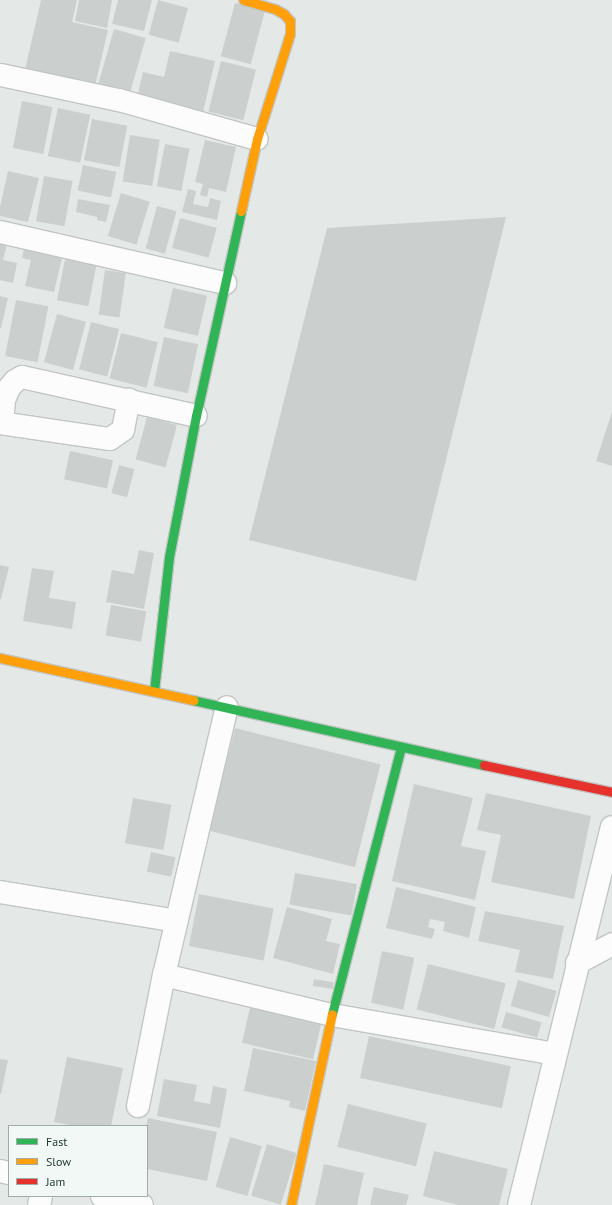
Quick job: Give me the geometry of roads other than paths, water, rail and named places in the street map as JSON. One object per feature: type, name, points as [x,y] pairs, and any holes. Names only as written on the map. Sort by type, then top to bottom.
[{"type":"street","points":[[154,691],[169,557],[196,416],[257,139],[290,34],[290,21],[284,14],[275,9],[243,0]]},
{"type":"street","points":[[0,73],[119,100],[257,139]]},
{"type":"street","points":[[0,232],[225,283]]},
{"type":"street","points":[[129,400],[123,430],[110,439],[1,423],[4,400],[9,388],[22,377],[129,400],[196,416]]},
{"type":"street","points":[[0,658],[227,707],[401,748],[612,792]]},
{"type":"street","points":[[138,1106],[164,975],[227,707]]},
{"type":"street","points":[[291,1205],[332,1015],[401,748]]},
{"type":"street","points":[[519,1205],[612,827]]},
{"type":"street","points":[[0,892],[177,921]]},
{"type":"street","points":[[578,962],[612,944]]},
{"type":"street","points":[[164,975],[332,1015],[555,1054]]},
{"type":"street","points":[[106,1197],[142,1205]]}]
